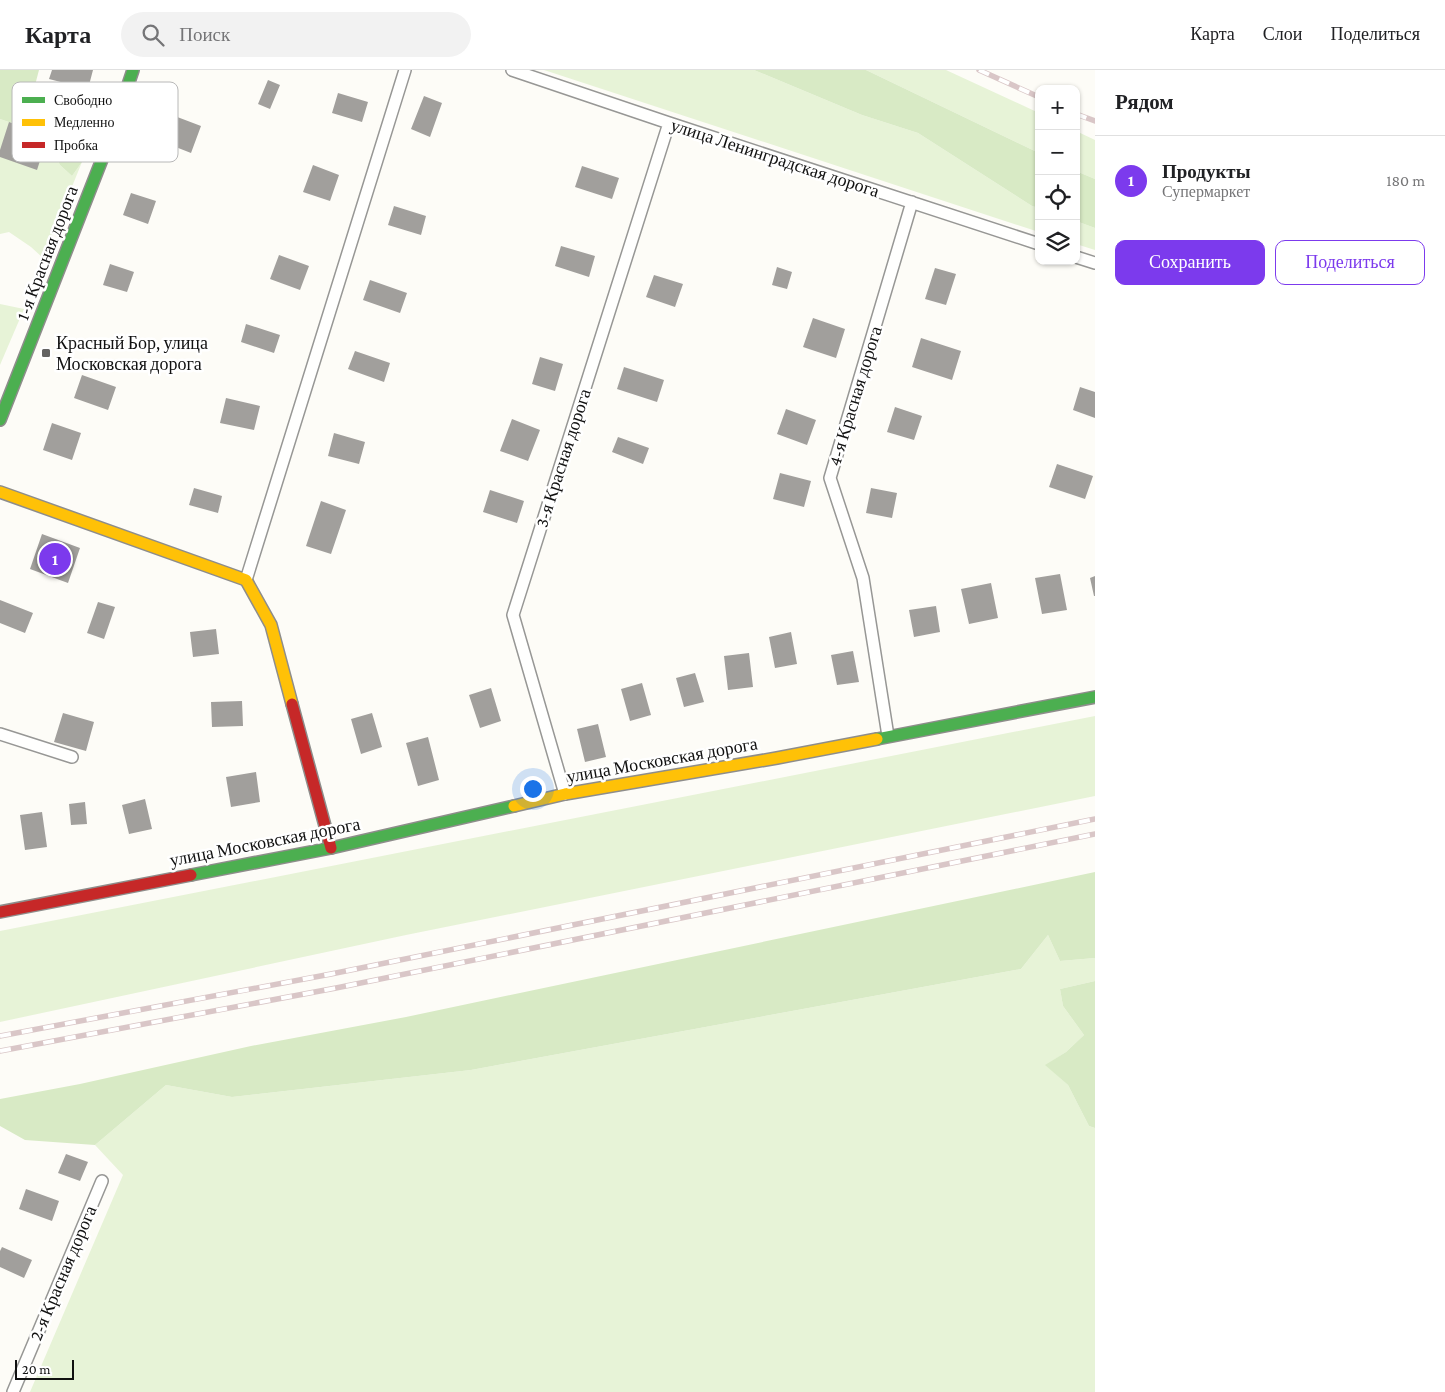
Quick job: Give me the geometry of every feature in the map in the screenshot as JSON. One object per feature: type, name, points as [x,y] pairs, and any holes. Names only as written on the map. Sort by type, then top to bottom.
[{"type":"street","name":"1-я Красная дорога","points":[[129,82],[133,70]]},
{"type":"street","name":"1-я Красная дорога","points":[[0,420],[101,162]]},
{"type":"street","points":[[0,492],[246,580],[271,625],[331,848]]},
{"type":"street","name":"улица Московская дорога","points":[[0,912],[331,848],[566,794],[888,737],[1095,697]]},
{"type":"lane","points":[[246,580],[405,70]]},
{"type":"lane","name":"улица Ленинградская дорога","points":[[512,70],[1035,243]]},
{"type":"lane","name":"3-я Красная дорога","points":[[566,794],[513,615],[669,123]]},
{"type":"lane","name":"4-я Красная дорога","points":[[888,737],[863,578],[830,478],[912,202]]},
{"type":"lane","points":[[1080,258],[1095,263]]},
{"type":"lane","points":[[0,734],[72,757]]},
{"type":"lane","name":"2-я Красная дорога","points":[[13,1392],[102,1181]]},
{"type":"green space","points":[[0,70],[39,70],[36,82],[12,82],[12,123],[0,119]]},
{"type":"green space","points":[[544,70],[754,70],[862,115],[918,133],[1035,207],[1035,231]]},
{"type":"green space","points":[[754,70],[866,70],[1035,151],[1035,207],[918,133],[862,115]]},
{"type":"green space","points":[[866,70],[946,70],[1035,111],[1035,151]]},
{"type":"green space","points":[[0,119],[12,123],[12,162],[58,162],[72,176],[82,162],[43,258],[9,232],[0,234]]},
{"type":"green space","points":[[1080,133],[1095,140],[1095,179],[1080,173]]},
{"type":"green space","points":[[58,162],[82,162],[72,176]]},
{"type":"green space","points":[[1080,173],[1095,179],[1095,228],[1080,222]]},
{"type":"green space","points":[[1080,222],[1095,228],[1095,250],[1080,245]]},
{"type":"green space","points":[[0,304],[24,309],[0,365]]},
{"type":"green space","points":[[1095,716],[1095,796],[406,935],[0,1022],[0,931]]},
{"type":"green space","points":[[1095,872],[1095,958],[1060,961],[1048,935],[1021,969],[471,1070],[232,1097],[166,1085],[95,1145],[25,1140],[0,1126],[0,1099],[80,1084],[251,1046],[406,1017]]},
{"type":"green space","points":[[1048,935],[1060,961],[1095,958],[1095,981],[1060,989],[1063,1006],[1084,1035],[1066,1052],[1046,1065],[1068,1085],[1089,1126],[1095,1128],[1095,1392],[30,1392],[123,1175],[95,1145],[166,1085],[232,1097],[471,1070],[1021,969]]},
{"type":"green space","points":[[1095,981],[1095,1128],[1089,1126],[1068,1085],[1045,1065],[1066,1052],[1084,1035],[1063,1006],[1060,989]]},
{"type":"building","points":[[52,70],[93,70],[90,82],[61,82],[49,79]]},
{"type":"building","points":[[268,80],[280,85],[270,109],[258,104]]},
{"type":"building","points":[[338,93],[368,102],[362,122],[332,113]]},
{"type":"building","points":[[424,96],[442,103],[430,137],[411,129]]},
{"type":"building","points":[[178,117],[201,126],[191,153],[178,148]]},
{"type":"building","points":[[9,122],[12,123],[12,161],[0,157],[0,150]]},
{"type":"building","points":[[14,162],[40,162],[37,170]]},
{"type":"building","points":[[313,165],[339,175],[330,201],[303,192]]},
{"type":"building","points":[[582,166],[619,178],[612,199],[575,187]]},
{"type":"building","points":[[131,193],[156,201],[148,224],[123,215]]},
{"type":"building","points":[[394,206],[426,216],[421,235],[388,225]]},
{"type":"building","points":[[561,246],[595,256],[589,277],[555,266]]},
{"type":"building","points":[[279,255],[309,266],[300,290],[270,279]]},
{"type":"building","points":[[110,264],[134,272],[127,292],[103,285]]},
{"type":"building","points":[[777,267],[792,272],[787,289],[772,285]]},
{"type":"building","points":[[935,268],[956,274],[946,305],[925,299]]},
{"type":"building","points":[[654,275],[683,284],[675,307],[646,297]]},
{"type":"building","points":[[370,280],[407,293],[400,313],[363,300]]},
{"type":"building","points":[[813,318],[845,329],[836,358],[803,347]]},
{"type":"building","points":[[246,324],[280,335],[274,353],[241,342]]},
{"type":"building","points":[[921,338],[961,351],[952,380],[912,367]]},
{"type":"building","points":[[355,351],[390,363],[384,382],[348,369]]},
{"type":"building","points":[[540,357],[563,364],[555,391],[532,384]]},
{"type":"building","points":[[624,367],[664,380],[657,402],[617,389]]},
{"type":"building","points":[[82,375],[116,387],[108,410],[74,398]]},
{"type":"building","points":[[1080,387],[1095,392],[1095,418],[1073,410]]},
{"type":"building","points":[[226,398],[260,406],[254,430],[220,423]]},
{"type":"building","points":[[895,407],[922,416],[914,440],[887,432]]},
{"type":"building","points":[[786,409],[816,420],[807,445],[777,434]]},
{"type":"building","points":[[512,419],[540,430],[528,461],[500,451]]},
{"type":"building","points":[[52,423],[81,433],[72,460],[43,450]]},
{"type":"building","points":[[334,433],[365,442],[359,464],[328,456]]},
{"type":"building","points":[[618,437],[649,448],[643,464],[612,452]]},
{"type":"building","points":[[1057,464],[1093,476],[1085,499],[1049,487]]},
{"type":"building","points":[[780,473],[811,481],[804,507],[773,499]]},
{"type":"building","points":[[194,488],[222,496],[218,513],[189,505]]},
{"type":"building","points":[[871,488],[897,493],[892,518],[866,513]]},
{"type":"building","points":[[490,490],[524,501],[517,523],[483,512]]},
{"type":"building","points":[[321,501],[346,510],[331,554],[306,546]]},
{"type":"building","points":[[42,534],[80,548],[68,583],[30,569]]},
{"type":"building","points":[[1060,574],[1067,610],[1042,614],[1035,578]]},
{"type":"building","points":[[1095,576],[1095,596],[1094,596],[1090,578]]},
{"type":"building","points":[[991,583],[998,618],[969,624],[961,589]]},
{"type":"building","points":[[0,600],[33,613],[25,633],[0,623]]},
{"type":"building","points":[[98,602],[115,607],[104,639],[87,633]]},
{"type":"building","points":[[936,606],[940,632],[914,637],[909,610]]},
{"type":"building","points":[[216,629],[219,654],[193,657],[190,632]]},
{"type":"building","points":[[791,632],[797,664],[775,668],[769,637]]},
{"type":"building","points":[[853,651],[859,682],[837,685],[831,655]]},
{"type":"building","points":[[749,653],[753,687],[728,690],[724,656]]},
{"type":"building","points":[[695,673],[704,702],[684,707],[676,678]]},
{"type":"building","points":[[642,683],[651,715],[630,721],[621,689]]},
{"type":"building","points":[[491,688],[501,721],[480,728],[469,695]]},
{"type":"building","points":[[242,701],[243,726],[212,727],[211,702]]},
{"type":"building","points":[[63,713],[94,722],[86,751],[54,742]]},
{"type":"building","points":[[372,713],[382,747],[361,754],[351,719]]},
{"type":"building","points":[[598,724],[606,757],[585,762],[577,729]]},
{"type":"building","points":[[428,737],[439,780],[418,786],[406,743]]},
{"type":"building","points":[[256,772],[260,802],[231,807],[226,777]]},
{"type":"building","points":[[145,799],[152,829],[129,834],[122,805]]},
{"type":"building","points":[[85,802],[87,824],[71,825],[69,804]]},
{"type":"building","points":[[42,812],[47,847],[25,850],[20,815]]},
{"type":"building","points":[[66,1154],[88,1162],[80,1181],[58,1173]]},
{"type":"building","points":[[26,1189],[59,1201],[52,1221],[19,1209]]},
{"type":"building","points":[[2,1247],[32,1260],[24,1278],[0,1267],[0,1251]]},
{"type":"railway","points":[[979,70],[1035,95]]},
{"type":"railway","points":[[1080,115],[1095,121]]},
{"type":"railway","points":[[0,1036],[331,974],[1095,819]]},
{"type":"railway","points":[[0,1051],[336,988],[1095,834]]},
{"type":"traffic: fast","points":[[129,82],[133,70]]},
{"type":"traffic: fast","points":[[0,420],[101,162]]},
{"type":"traffic: fast","points":[[877,739],[1095,697]]},
{"type":"traffic: fast","points":[[191,875],[331,848],[514,806]]},
{"type":"traffic: slow","points":[[0,492],[246,580],[271,625],[292,704]]},
{"type":"traffic: slow","points":[[514,806],[565,794],[877,739]]},
{"type":"traffic: jam","points":[[292,704],[331,848]]},
{"type":"traffic: jam","points":[[0,912],[191,875]]},
{"type":"place","name":"Красный Бор, улица Московская дорога","points":[[46,353]]},
{"type":"place","name":"Продукты","points":[[55,559]]}]
